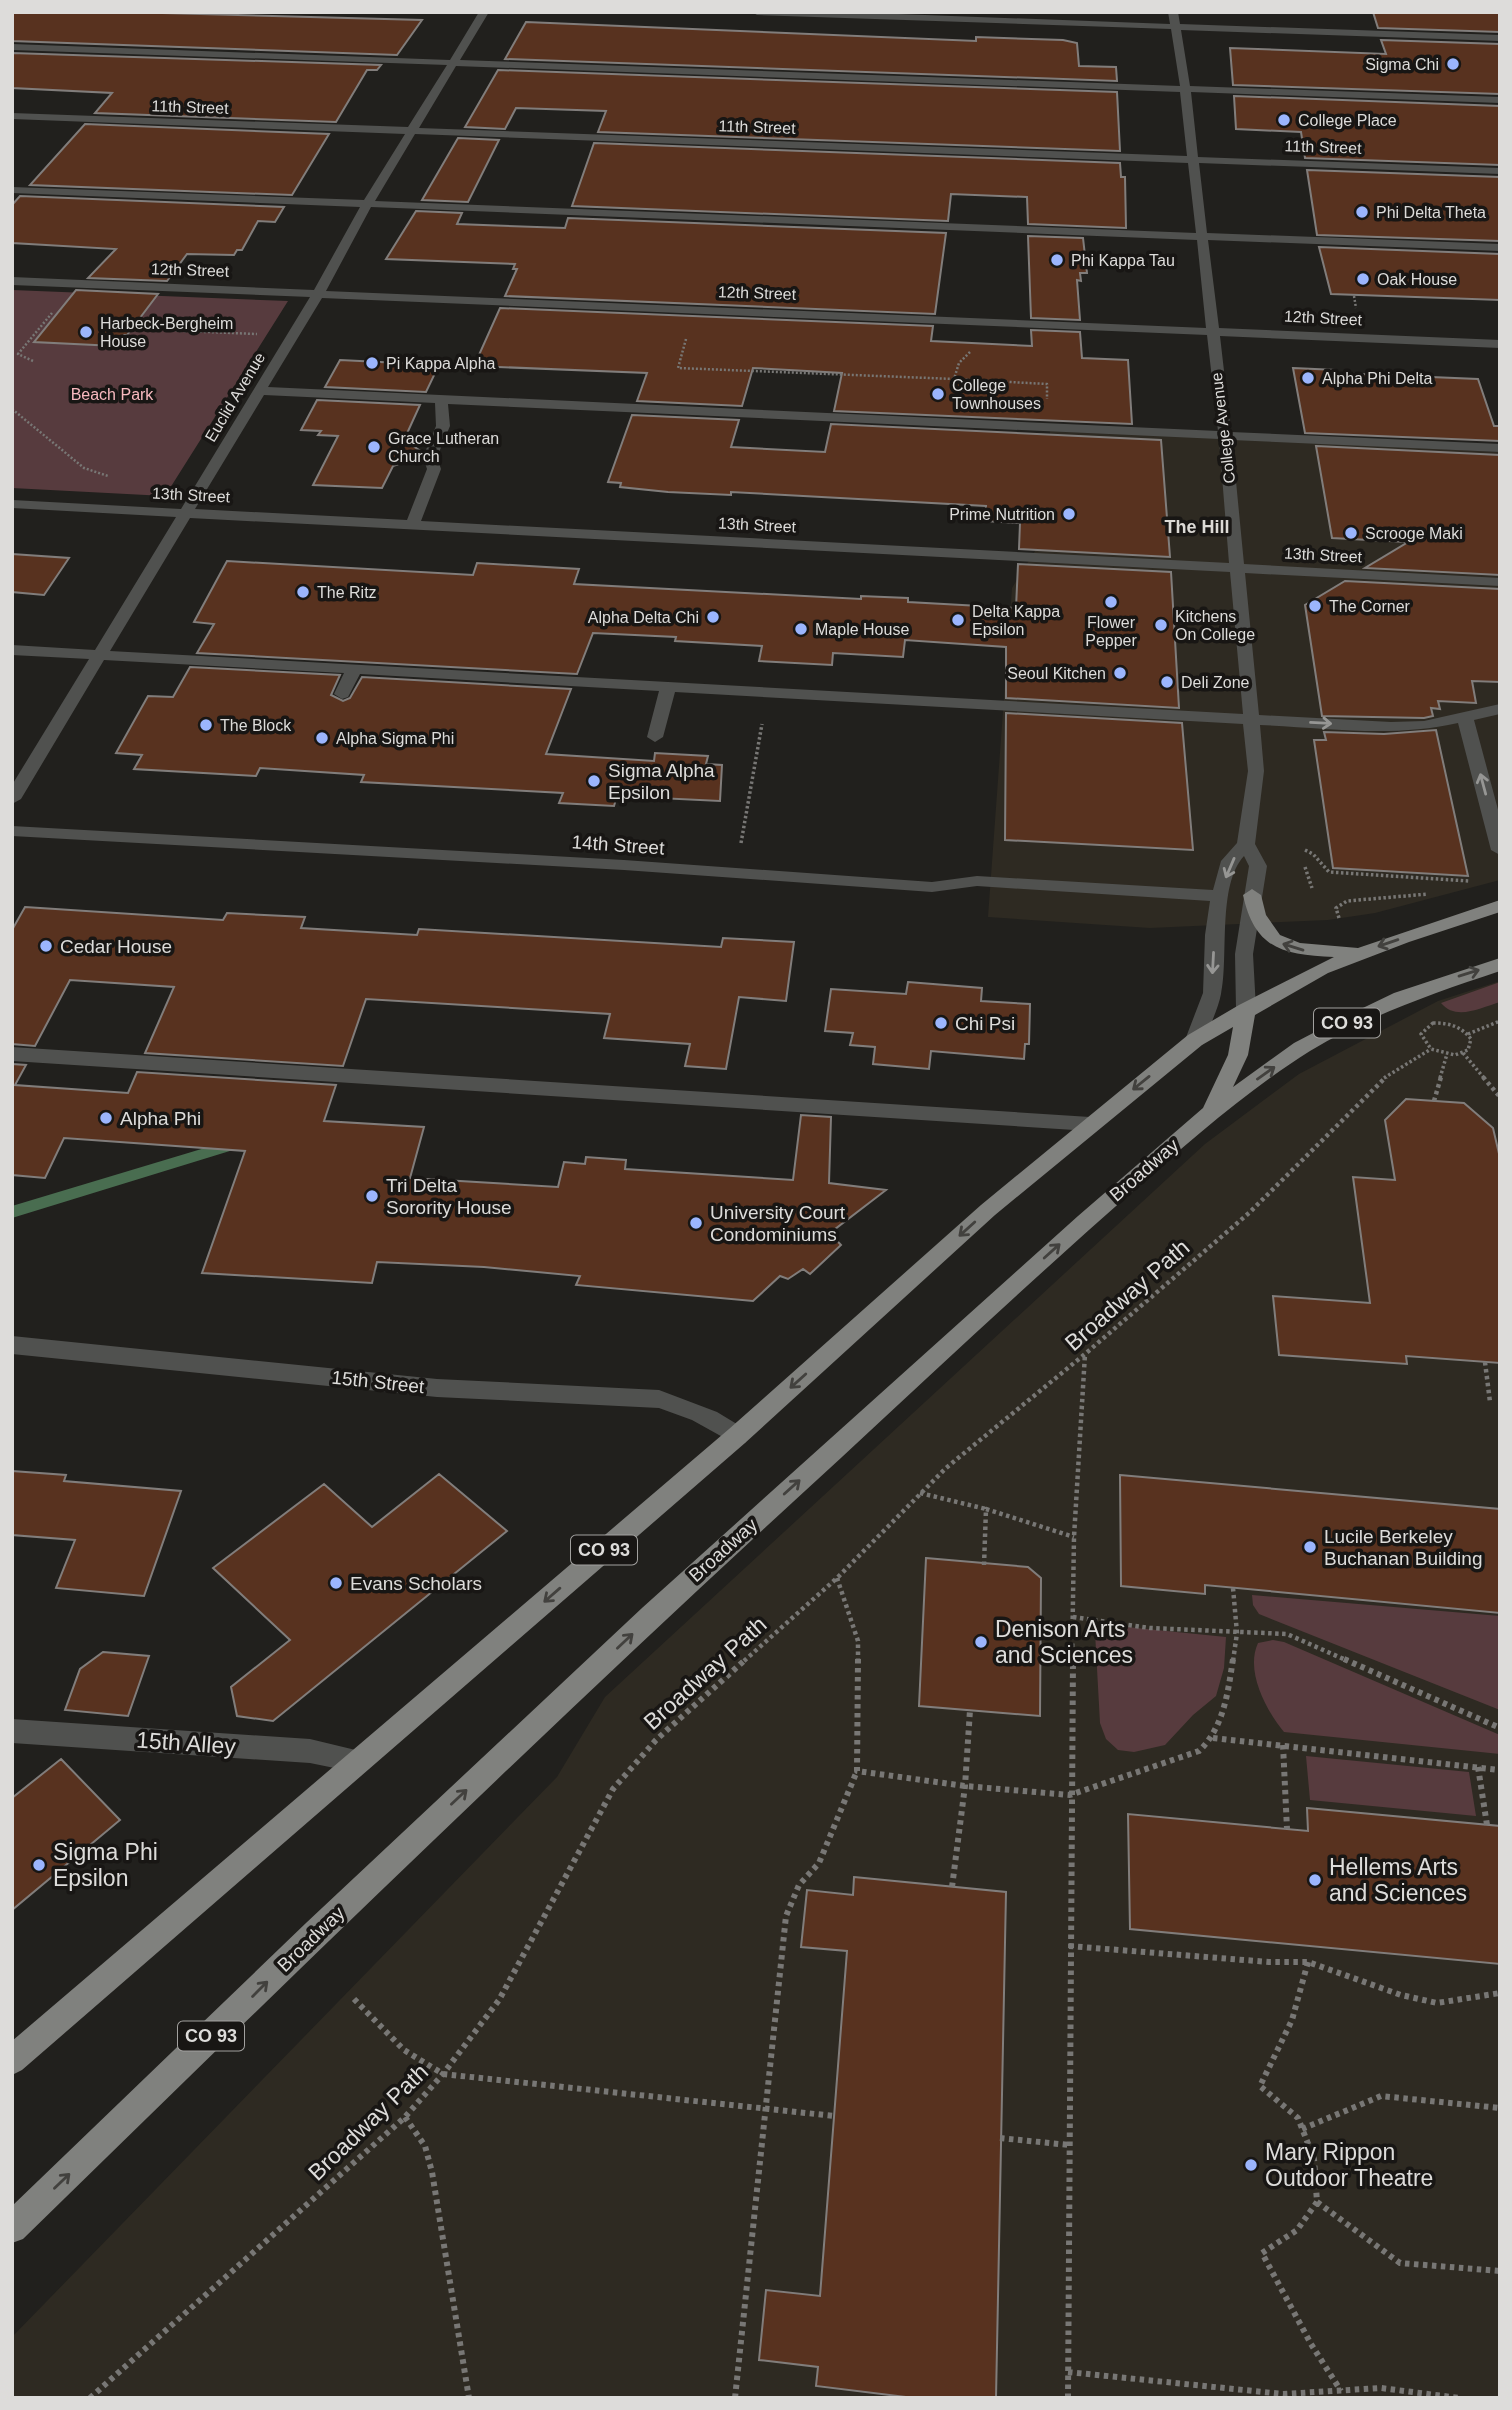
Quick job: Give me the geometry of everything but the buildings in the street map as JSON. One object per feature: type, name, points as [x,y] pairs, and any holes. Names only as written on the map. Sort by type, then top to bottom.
[{"type":"main road","points":[[1252,895],[1255,916],[1261,928],[1280,943],[1302,950],[1360,952]]},
{"type":"main road","name":"CO 93","points":[[12,2060],[737,1436],[988,1210],[1195,1040],[1321,969],[1360,952],[1500,906]]},
{"type":"main road","name":"Broadway","points":[[12,2228],[325,1924],[660,1607],[1065,1239],[1210,1112],[1301,1048],[1345,1024],[1401,997],[1500,964]]},
{"type":"main road","points":[[1210,1112],[1238,1055],[1246,1009]]},
{"type":"street","name":"Euclid Avenue","points":[[12,799],[319,293],[366,206],[484,12]]},
{"type":"street","points":[[757,12],[1500,38]]},
{"type":"street","name":"College Avenue","points":[[1173,12],[1185,88],[1225,435],[1256,771],[1246,844],[1230,862],[1220,896],[1214,935],[1212,993],[1195,1040]]},
{"type":"street","points":[[12,47],[1500,100]]},
{"type":"street","name":"11th Street","points":[[12,116],[1500,171]]},
{"type":"street","points":[[12,190],[366,206],[1500,248]]},
{"type":"street","name":"12th Street","points":[[12,281],[1500,344]]},
{"type":"street","points":[[259,391],[1500,448]]},
{"type":"street","points":[[412,525],[434,469],[430,457],[443,426],[441,400]]},
{"type":"street","name":"13th Street","points":[[12,504],[1500,582]]},
{"type":"street","points":[[12,650],[1391,727],[1424,726],[1500,709]]},
{"type":"street","points":[[342,694],[354,670]]},
{"type":"street","points":[[655,737],[668,687]]},
{"type":"street","points":[[1465,718],[1500,850]]},
{"type":"street","name":"14th Street","points":[[12,831],[932,887],[977,881],[1220,896]]},
{"type":"street","name":"College Avenue","points":[[1246,844],[1258,866],[1244,954],[1246,1009]]},
{"type":"street","points":[[12,1054],[1090,1124]]},
{"type":"street","name":"15th Street","points":[[12,1345],[437,1388],[659,1399],[686,1406],[737,1436]]},
{"type":"street","name":"15th Alley","points":[[12,1731],[310,1751],[359,1761]]},
{"type":"path","points":[[33,361],[18,355],[52,312]]},
{"type":"path","points":[[689,328],[678,368],[1047,384],[1047,406]]},
{"type":"path","points":[[132,329],[293,335]]},
{"type":"path","points":[[954,379],[959,363],[970,353],[971,341]]},
{"type":"path","points":[[12,409],[84,468],[116,479]]},
{"type":"path","points":[[736,874],[764,712]]},
{"type":"path","points":[[1304,850],[1313,853],[1321,867],[1329,872],[1465,880],[1473,884],[1465,888]]},
{"type":"path","points":[[1305,867],[1312,888]]},
{"type":"path","points":[[1336,915],[1336,908],[1341,903],[1356,899],[1435,894]]},
{"type":"path","points":[[1468,1034],[1500,1021]]},
{"type":"path","points":[[1449,1023],[1468,1034],[1471,1045],[1463,1053],[1447,1054],[1431,1049],[1422,1034],[1428,1026],[1449,1023]]},
{"type":"path","name":"Broadway Path","points":[[90,2398],[405,2117],[443,2074],[499,2000],[613,1789],[685,1711],[837,1578],[946,1468],[1085,1354],[1249,1213],[1372,1088],[1391,1072],[1431,1049]]},
{"type":"path","points":[[1463,1053],[1500,1097]]},
{"type":"path","points":[[1434,1101],[1447,1054]]},
{"type":"path","points":[[1069,2398],[1070,1795],[1074,1537],[1085,1354]]},
{"type":"path","points":[[1485,1362],[1490,1402]]},
{"type":"path","points":[[920,1493],[986,1509],[1074,1537]]},
{"type":"path","points":[[984,1565],[986,1509]]},
{"type":"path","points":[[735,2398],[786,1916],[799,1885],[819,1863],[857,1771],[858,1641],[837,1578]]},
{"type":"path","points":[[857,1771],[965,1786],[1070,1795],[1199,1751],[1213,1738],[1227,1699],[1237,1633],[1233,1588]]},
{"type":"path","points":[[1073,1617],[1150,1628],[1287,1634],[1500,1728]]},
{"type":"path","points":[[952,1887],[965,1786],[970,1710]]},
{"type":"path","points":[[1213,1738],[1500,1770]]},
{"type":"path","points":[[1283,1745],[1287,1829]]},
{"type":"path","points":[[1478,1767],[1487,1825]]},
{"type":"path","points":[[1069,1945],[1269,1962],[1308,1962],[1401,1995],[1437,2003],[1500,1993]]},
{"type":"path","points":[[1308,1962],[1292,2020],[1259,2086],[1298,2118],[1314,2159],[1317,2202],[1297,2230],[1262,2253],[1311,2344],[1341,2391]]},
{"type":"path","points":[[354,1999],[404,2050],[443,2074],[834,2116]]},
{"type":"path","points":[[1302,2129],[1381,2096],[1500,2108]]},
{"type":"path","points":[[405,2117],[425,2146],[432,2172],[469,2398]]},
{"type":"path","points":[[1000,2138],[1069,2145]]},
{"type":"path","points":[[1317,2202],[1400,2263],[1500,2271]]},
{"type":"path","points":[[1069,2372],[1283,2394],[1381,2388],[1459,2398]]},
{"type":"shaded area","points":[[1050,429],[1500,452],[1500,880],[1375,913],[1328,920],[1150,928],[988,917],[1012,588],[1050,527]]},
{"type":"shaded area","points":[[1500,981],[1500,2398],[12,2398],[12,2337],[557,1777],[605,1697],[1205,1144],[1299,1074],[1438,1001]]},
{"type":"green space","name":"Beach Park","points":[[12,290],[288,301],[165,496],[12,488]]},
{"type":"green space","points":[[1500,982],[1500,1002],[1469,1012],[1454,1011],[1441,1003]]},
{"type":"green space","points":[[1252,1595],[1500,1616],[1500,1710],[1259,1614],[1253,1605]]},
{"type":"green space","points":[[1097,1624],[1226,1637],[1224,1668],[1216,1696],[1193,1715],[1165,1745],[1134,1752],[1118,1750],[1106,1739],[1100,1723],[1095,1632]]},
{"type":"green space","points":[[1273,1640],[1284,1642],[1500,1735],[1500,1754],[1284,1732],[1264,1702],[1254,1666],[1258,1643]]},
{"type":"green space","points":[[1306,1756],[1469,1772],[1476,1816],[1310,1800]]},
{"type":"waterway","points":[[12,1212],[228,1146]]},
{"type":"place","name":"Sigma Chi","points":[[1453,64]]},
{"type":"place","name":"College Place","points":[[1284,120]]},
{"type":"place","name":"Phi Delta Theta","points":[[1362,212]]},
{"type":"place","name":"Phi Kappa Tau","points":[[1057,260]]},
{"type":"place","name":"Oak House","points":[[1363,279]]},
{"type":"place","name":"Harbeck-Bergheim House","points":[[86,332]]},
{"type":"place","name":"Pi Kappa Alpha","points":[[372,363]]},
{"type":"place","name":"Alpha Phi Delta","points":[[1308,378]]},
{"type":"place","name":"College Townhouses","points":[[938,394]]},
{"type":"place","name":"Grace Lutheran Church","points":[[374,447]]},
{"type":"place","name":"Prime Nutrition","points":[[1069,514]]},
{"type":"place","name":"Scrooge Maki","points":[[1351,533]]},
{"type":"place","name":"The Ritz","points":[[303,592]]},
{"type":"place","name":"Flower Pepper","points":[[1111,602]]},
{"type":"place","name":"The Corner","points":[[1315,606]]},
{"type":"place","name":"Alpha Delta Chi","points":[[713,617]]},
{"type":"place","name":"Delta Kappa Epsilon","points":[[958,620]]},
{"type":"place","name":"Kitchens On College","points":[[1161,625]]},
{"type":"place","name":"Maple House","points":[[801,629]]},
{"type":"place","name":"Seoul Kitchen","points":[[1120,673]]},
{"type":"place","name":"Deli Zone","points":[[1167,682]]},
{"type":"place","name":"The Block","points":[[206,725]]},
{"type":"place","name":"Alpha Sigma Phi","points":[[322,738]]},
{"type":"place","name":"Sigma Alpha Epsilon","points":[[594,781]]},
{"type":"place","name":"Cedar House","points":[[46,946]]},
{"type":"place","name":"Chi Psi","points":[[941,1023]]},
{"type":"place","name":"Alpha Phi","points":[[106,1118]]},
{"type":"place","name":"Tri Delta Sorority House","points":[[372,1196]]},
{"type":"place","name":"University Court Condominiums","points":[[696,1223]]},
{"type":"place","name":"Lucile Berkeley Buchanan Building","points":[[1310,1547]]},
{"type":"place","name":"Evans Scholars","points":[[336,1583]]},
{"type":"place","name":"Denison Arts and Sciences","points":[[981,1642]]},
{"type":"place","name":"Sigma Phi Epsilon","points":[[39,1865]]},
{"type":"place","name":"Hellems Arts and Sciences","points":[[1315,1880]]},
{"type":"place","name":"Mary Rippon Outdoor Theatre","points":[[1251,2165]]},
{"type":"district","name":"The Hill","points":[[1197,527]]}]
